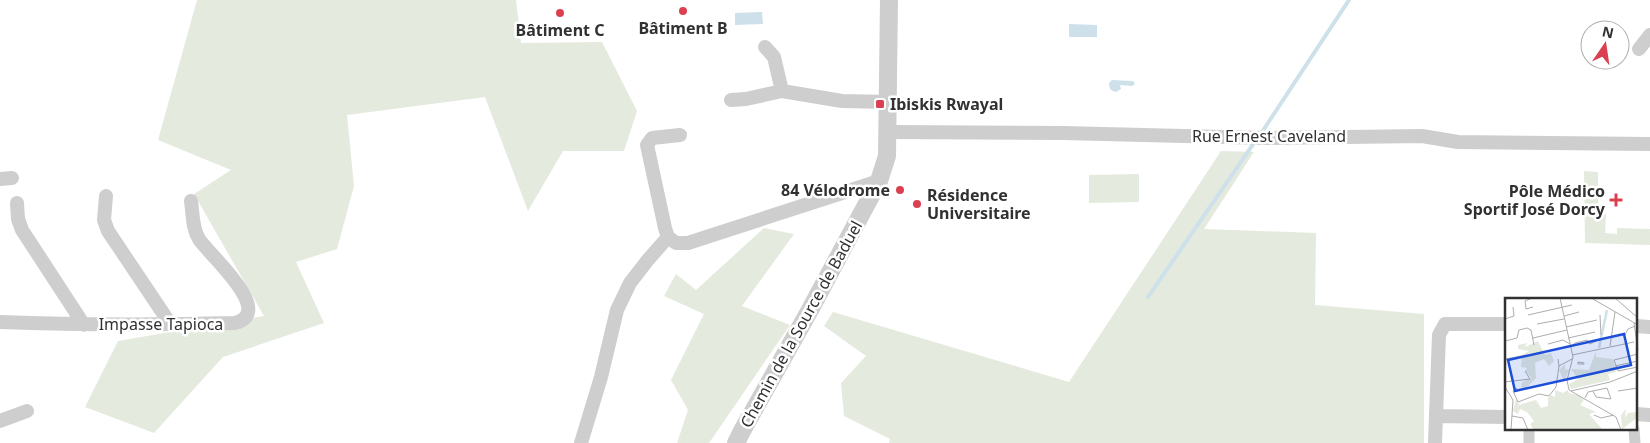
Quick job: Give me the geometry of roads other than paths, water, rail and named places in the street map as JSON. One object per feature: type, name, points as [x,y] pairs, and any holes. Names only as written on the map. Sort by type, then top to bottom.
[{"type":"street","name":"Chemin de la Source de Baduel","points":[[736,443],[830,274],[879,181],[887,156],[889,0]]},
{"type":"street","points":[[1639,49],[1650,35]]},
{"type":"street","points":[[765,47],[774,57],[782,91]]},
{"type":"street","points":[[730,100],[746,99],[782,91],[842,101],[889,102]]},
{"type":"street","name":"Rue Ernest Caveland","points":[[888,132],[1265,138],[1422,136],[1458,142],[1650,144]]},
{"type":"street","points":[[680,135],[652,138],[648,145],[665,228],[668,237],[676,243],[688,243],[879,181]]},
{"type":"street","points":[[106,196],[104,220],[108,231],[171,325]]},
{"type":"street","name":"Impasse Tapioca","points":[[0,322],[84,325],[171,325],[237,323],[245,318],[247,309],[246,298],[241,289],[197,235],[193,221],[192,201]]},
{"type":"street","points":[[17,203],[18,218],[22,230],[84,325]]},
{"type":"street","points":[[581,443],[601,377],[617,310],[630,283],[668,237]]},
{"type":"street","points":[[1435,443],[1439,335],[1446,324],[1505,324]]},
{"type":"street","points":[[0,422],[27,411]]},
{"type":"street","points":[[1436,416],[1505,417]]},
{"type":"street","points":[[1529,430],[1529,443]]},
{"type":"street","points":[[1634,430],[1635,443]]},
{"type":"water","points":[[762,12],[763,24],[735,25],[735,13]]},
{"type":"water","points":[[1069,24],[1097,25],[1097,37],[1069,37]]},
{"type":"water","points":[[1112,80],[1133,81],[1135,84],[1132,86],[1120,85],[1121,89],[1116,92],[1109,87],[1109,83]]},
{"type":"waterway","points":[[1260,135],[1349,0]]},
{"type":"waterway","points":[[1148,297],[1256,140]]},
{"type":"place","name":"Bâtiment B","points":[[683,11]]},
{"type":"place","name":"Bâtiment C","points":[[560,13]]},
{"type":"place","name":"Ibiskis Rwayal","points":[[880,104]]},
{"type":"place","name":"84 Vélodrome","points":[[900,190]]},
{"type":"place","name":"Pôle Médico Sportif José Dorcy","points":[[1616,200]]},
{"type":"place","name":"Résidence Universitaire","points":[[917,204]]}]
